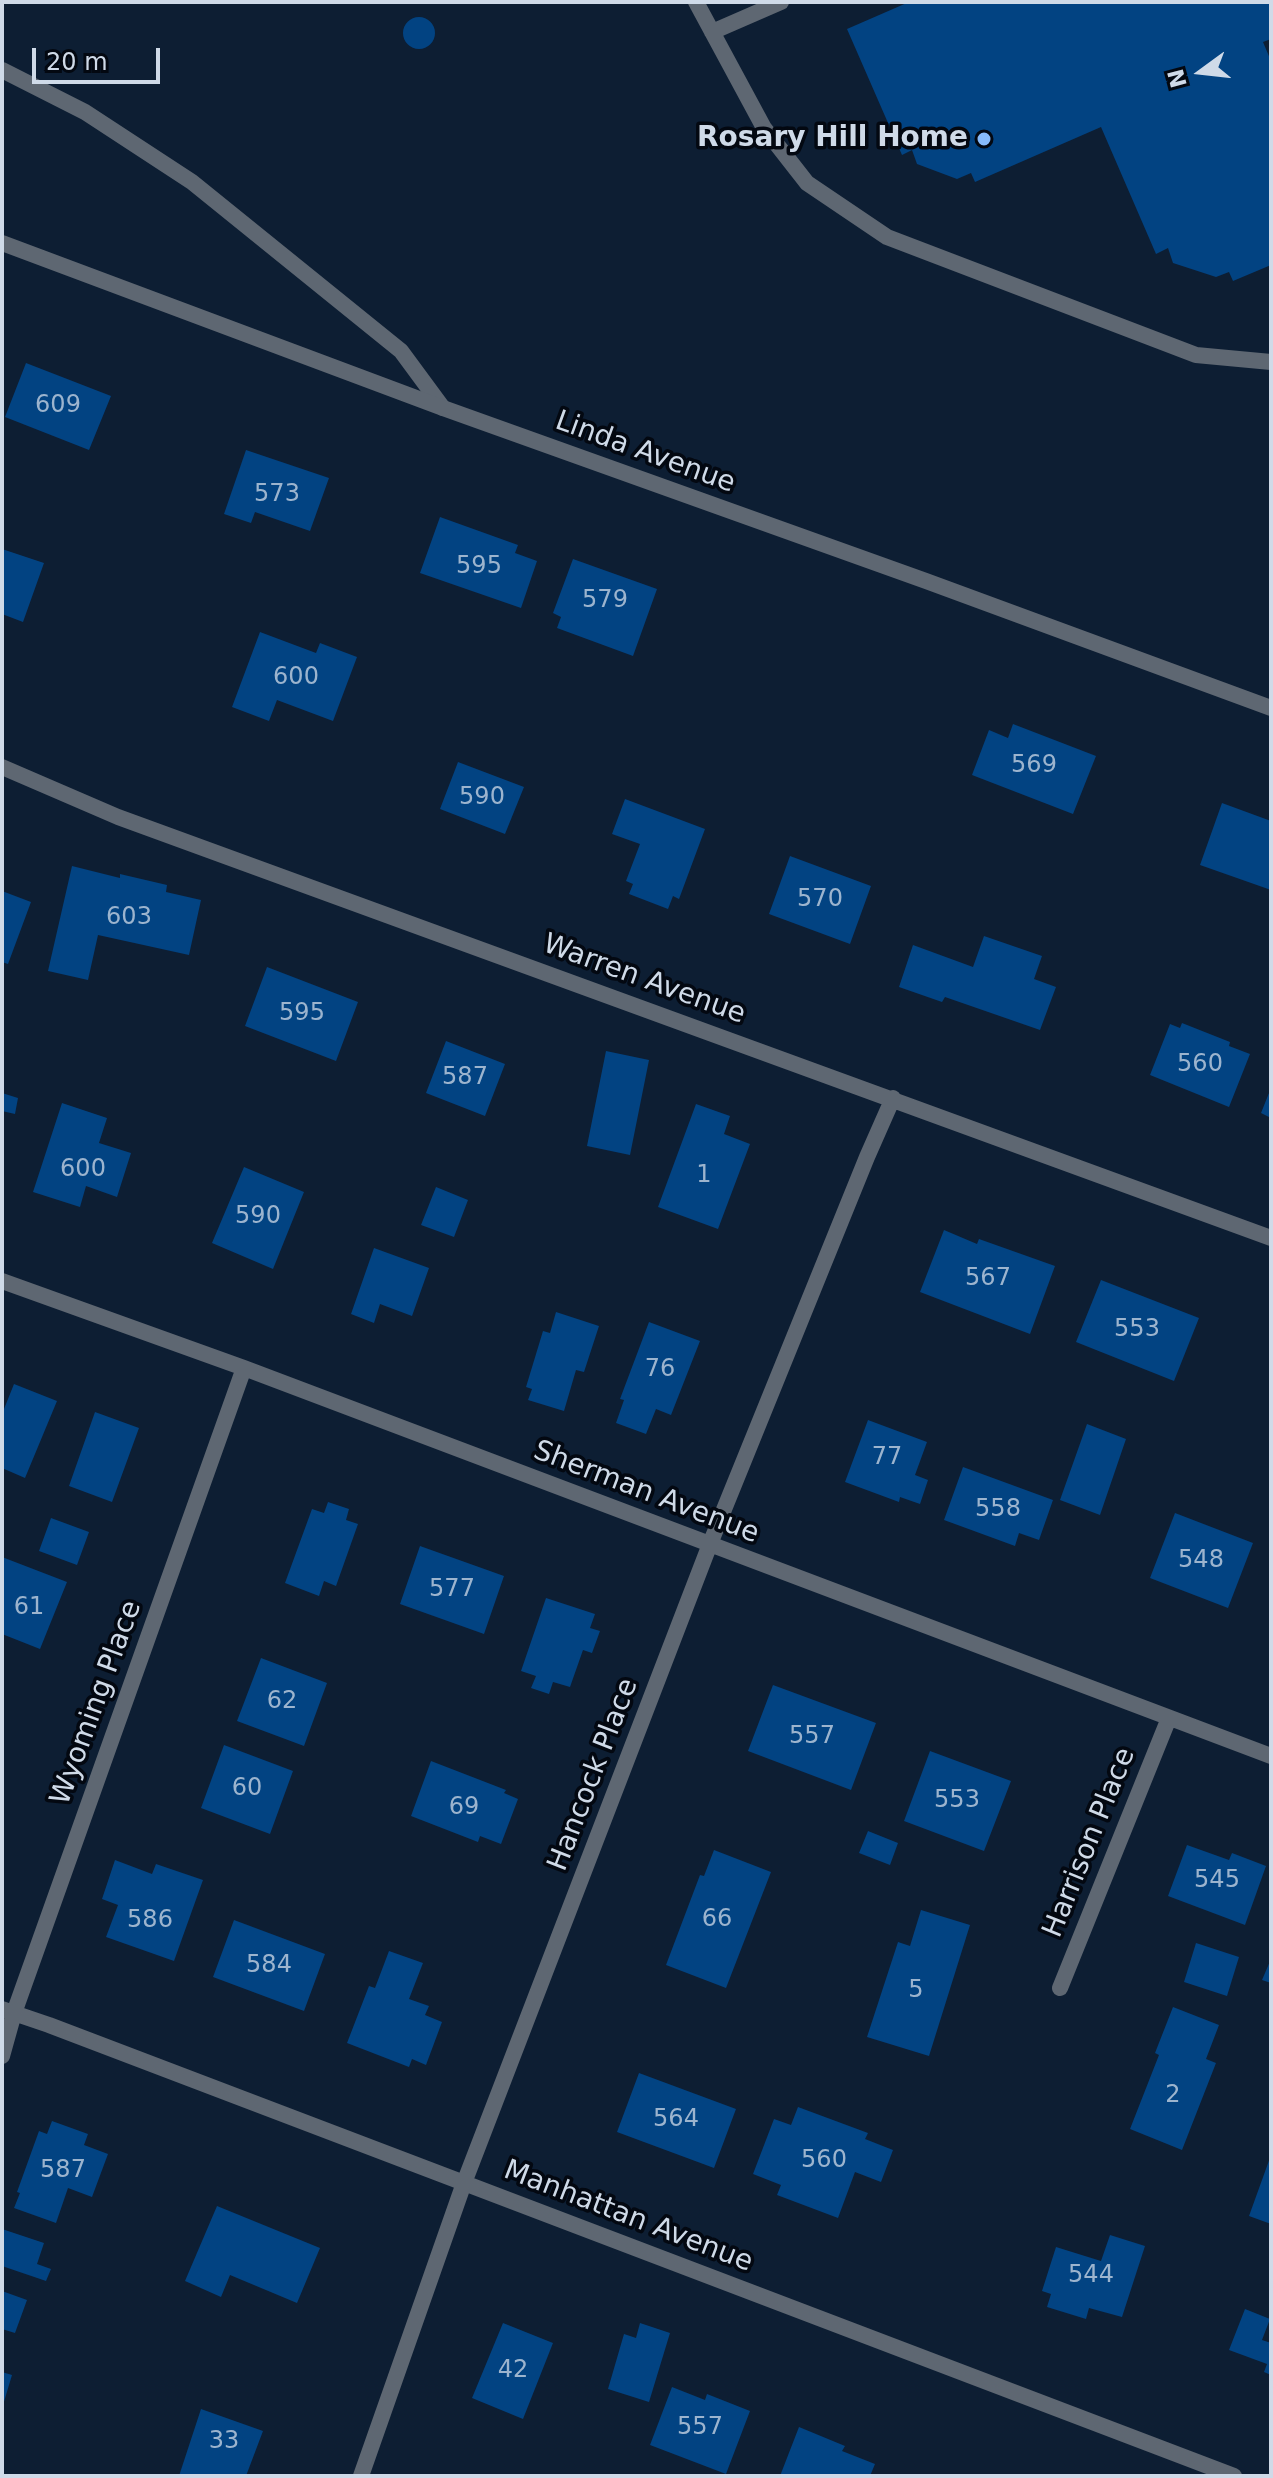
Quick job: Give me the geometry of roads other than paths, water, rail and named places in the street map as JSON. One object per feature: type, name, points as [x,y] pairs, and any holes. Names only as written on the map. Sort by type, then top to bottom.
[{"type":"street","points":[[696,2],[764,128],[807,183],[887,237],[1196,355],[1271,362]]},
{"type":"street","points":[[712,32],[781,2]]},
{"type":"street","points":[[2,70],[85,112],[192,182],[401,351],[443,408]]},
{"type":"street","name":"Linda Avenue","points":[[2,243],[443,408],[911,575],[1271,708]]},
{"type":"street","name":"Warren Avenue","points":[[2,767],[118,817],[1271,1238]]},
{"type":"street","name":"Hancock Place","points":[[361,2476],[464,2183],[710,1544],[893,1098]]},
{"type":"street","name":"Sherman Avenue","points":[[2,1281],[244,1368],[1271,1756]]},
{"type":"street","name":"Wyoming Place","points":[[2,2056],[8,2011],[244,1368]]},
{"type":"street","name":"Harrison Place","points":[[1060,1988],[1169,1718]]},
{"type":"street","name":"Manhattan Avenue","points":[[8,2011],[1234,2476]]},
{"type":"place","name":"Rosary Hill Home","points":[[984,139]]}]
